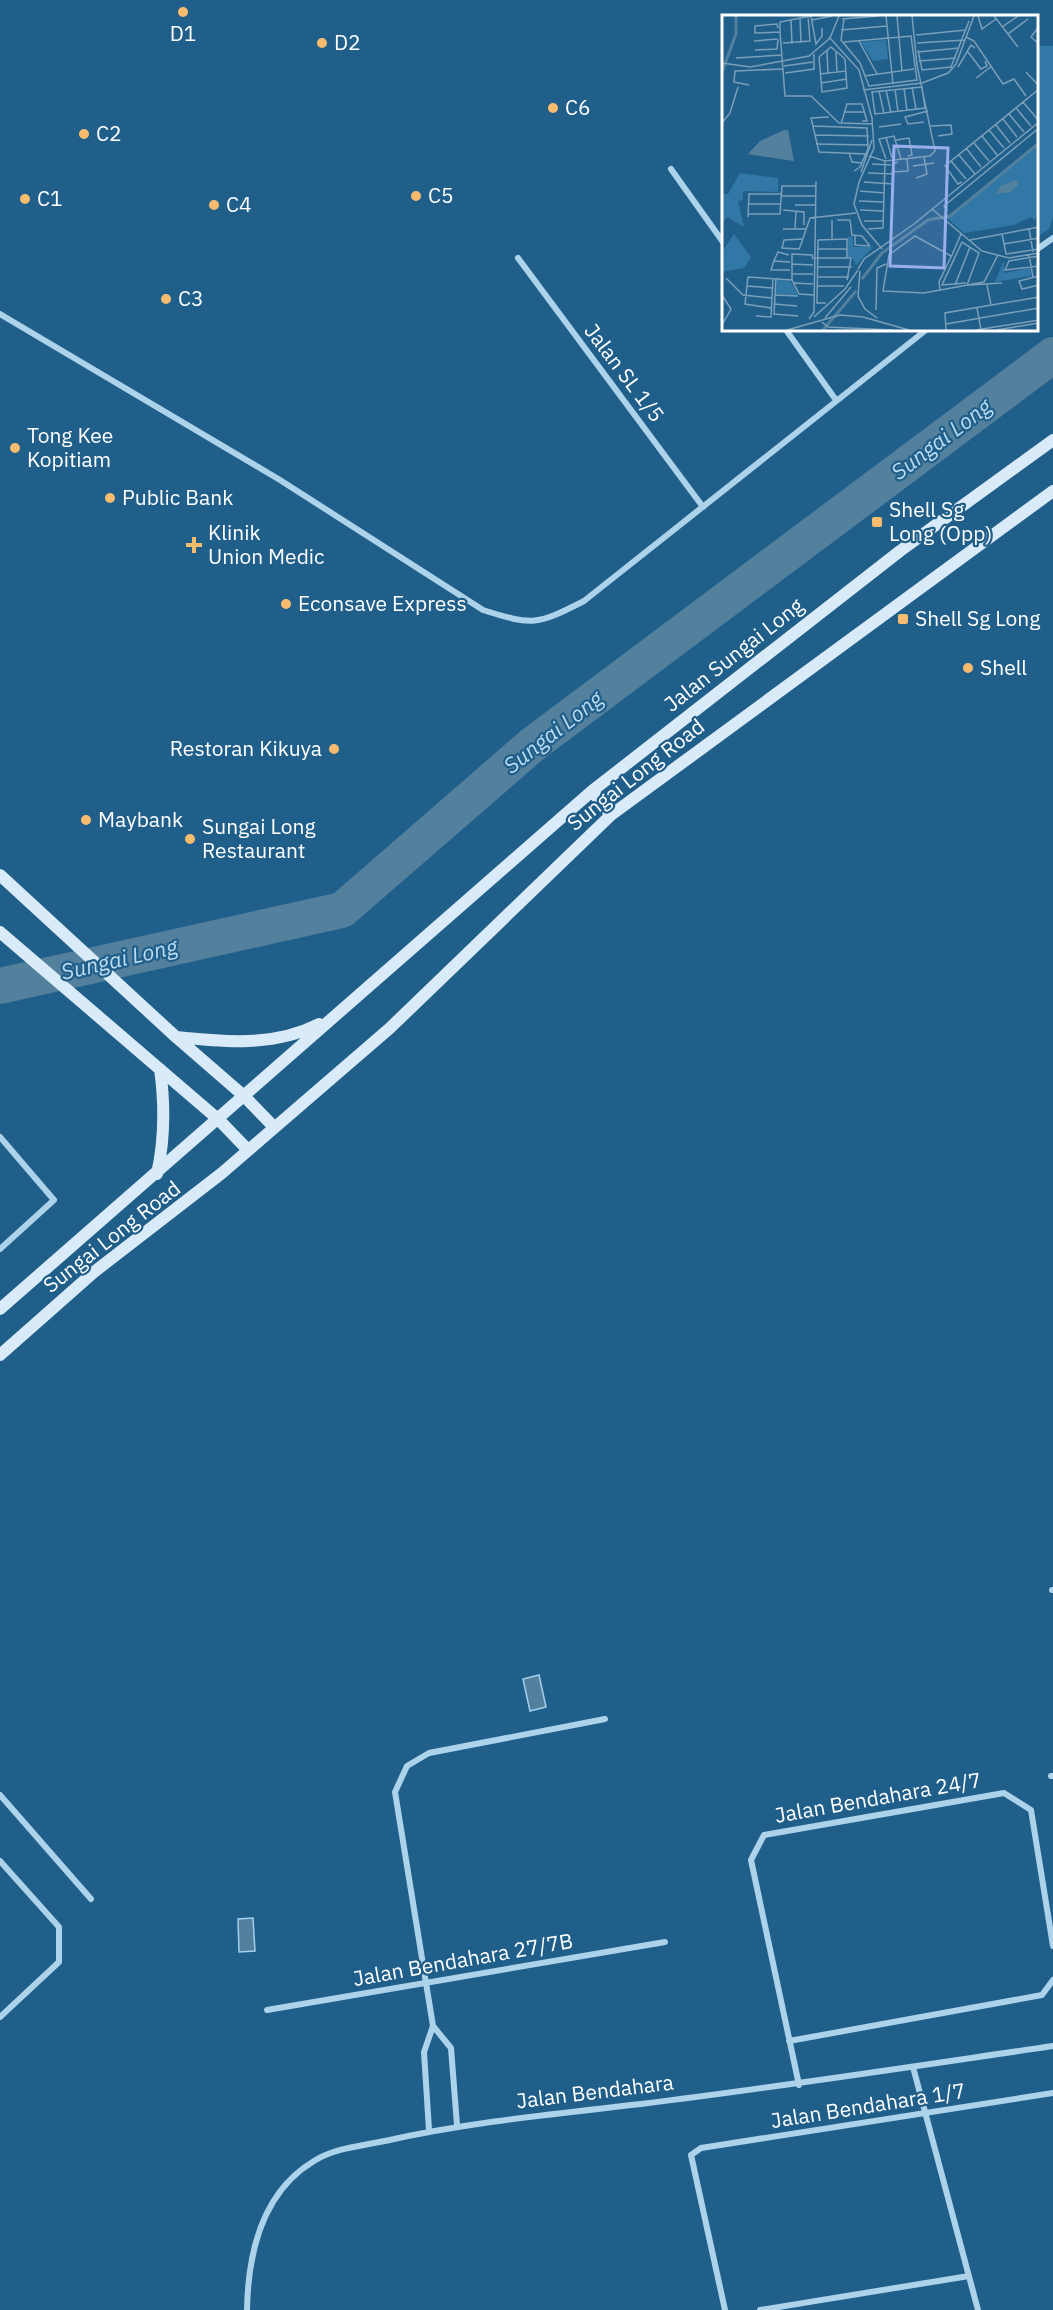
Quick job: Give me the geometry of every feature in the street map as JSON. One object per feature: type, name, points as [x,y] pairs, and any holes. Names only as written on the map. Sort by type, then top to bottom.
[{"type":"street","points":[[670,169],[722,241]]},
{"type":"street","points":[[1038,249],[1053,238]]},
{"type":"street","name":"Jalan SL 1/5","points":[[518,258],[704,507]]},
{"type":"street","points":[[0,314],[280,480],[483,610],[520,622],[548,620],[584,601],[923,332]]},
{"type":"street","points":[[787,332],[836,400]]},
{"type":"street","name":"Jalan Sungai Long","points":[[592,791],[900,551],[1053,440]]},
{"type":"street","name":"Sungai Long Road","points":[[0,1355],[94,1272],[180,1208],[390,1028],[611,815],[1053,491]]},
{"type":"street","points":[[592,791],[611,815]]},
{"type":"street","name":"Sungai Long Road","points":[[0,1310],[592,791]]},
{"type":"street","points":[[0,875],[176,1037],[244,1096],[274,1127]]},
{"type":"street","points":[[0,932],[219,1120],[248,1150]]},
{"type":"street","points":[[176,1037],[219,1042],[260,1041],[301,1033],[335,1016]]},
{"type":"street","points":[[157,1174],[162,1150],[165,1106],[160,1069]]},
{"type":"street","points":[[0,1137],[54,1200],[0,1249]]},
{"type":"street","points":[[429,2130],[424,2052],[433,2026],[395,1792],[407,1766],[429,1753],[605,1719]]},
{"type":"street","name":"Jalan Bendahara 24/7","points":[[799,2085],[751,1860],[764,1835],[1004,1793],[1031,1810],[1053,1946]]},
{"type":"street","points":[[0,1795],[91,1899]]},
{"type":"street","points":[[0,1862],[59,1928],[59,1962],[0,2017]]},
{"type":"street","name":"Jalan Bendahara 27/7B","points":[[267,2010],[665,1942]]},
{"type":"street","points":[[789,2041],[1042,1995],[1053,1980]]},
{"type":"street","points":[[433,2026],[452,2048],[456,2125]]},
{"type":"street","name":"Jalan Bendahara","points":[[247,2310],[253,2249],[277,2193],[314,2161],[348,2148],[456,2125],[799,2085],[1053,2046]]},
{"type":"street","points":[[913,2067],[978,2310]]},
{"type":"street","name":"Jalan Bendahara 1/7","points":[[725,2310],[691,2155],[701,2148],[1053,2093]]},
{"type":"street","points":[[760,2310],[969,2277]]},
{"type":"shaded area","points":[[1038,46],[1053,46],[1053,218],[1049,229],[1038,236]]},
{"type":"shaded area","points":[[539,1675],[546,1707],[530,1711],[523,1679]]},
{"type":"shaded area","points":[[253,1918],[255,1951],[239,1952],[238,1919]]},
{"type":"waterway","name":"Sungai Long","points":[[0,986],[342,910],[532,745],[1053,355]]},
{"type":"place","name":"D1","points":[[183,12]]},
{"type":"place","name":"D2","points":[[322,43]]},
{"type":"place","name":"C6","points":[[553,108]]},
{"type":"place","name":"C2","points":[[84,134]]},
{"type":"place","name":"C5","points":[[416,196]]},
{"type":"place","name":"C1","points":[[25,199]]},
{"type":"place","name":"C4","points":[[214,205]]},
{"type":"place","name":"C3","points":[[166,299]]},
{"type":"place","name":"Tong Kee Kopitiam","points":[[15,448]]},
{"type":"place","name":"Public Bank","points":[[110,498]]},
{"type":"place","name":"Shell Sg Long (Opp)","points":[[877,522]]},
{"type":"place","name":"Klinik Union Medic","points":[[194,545]]},
{"type":"place","name":"Econsave Express","points":[[286,604]]},
{"type":"place","name":"Shell Sg Long","points":[[903,619]]},
{"type":"place","name":"Shell","points":[[968,668]]},
{"type":"place","name":"Restoran Kikuya","points":[[334,749]]},
{"type":"place","name":"Maybank","points":[[86,820]]},
{"type":"place","name":"Sungai Long Restaurant","points":[[190,839]]}]
